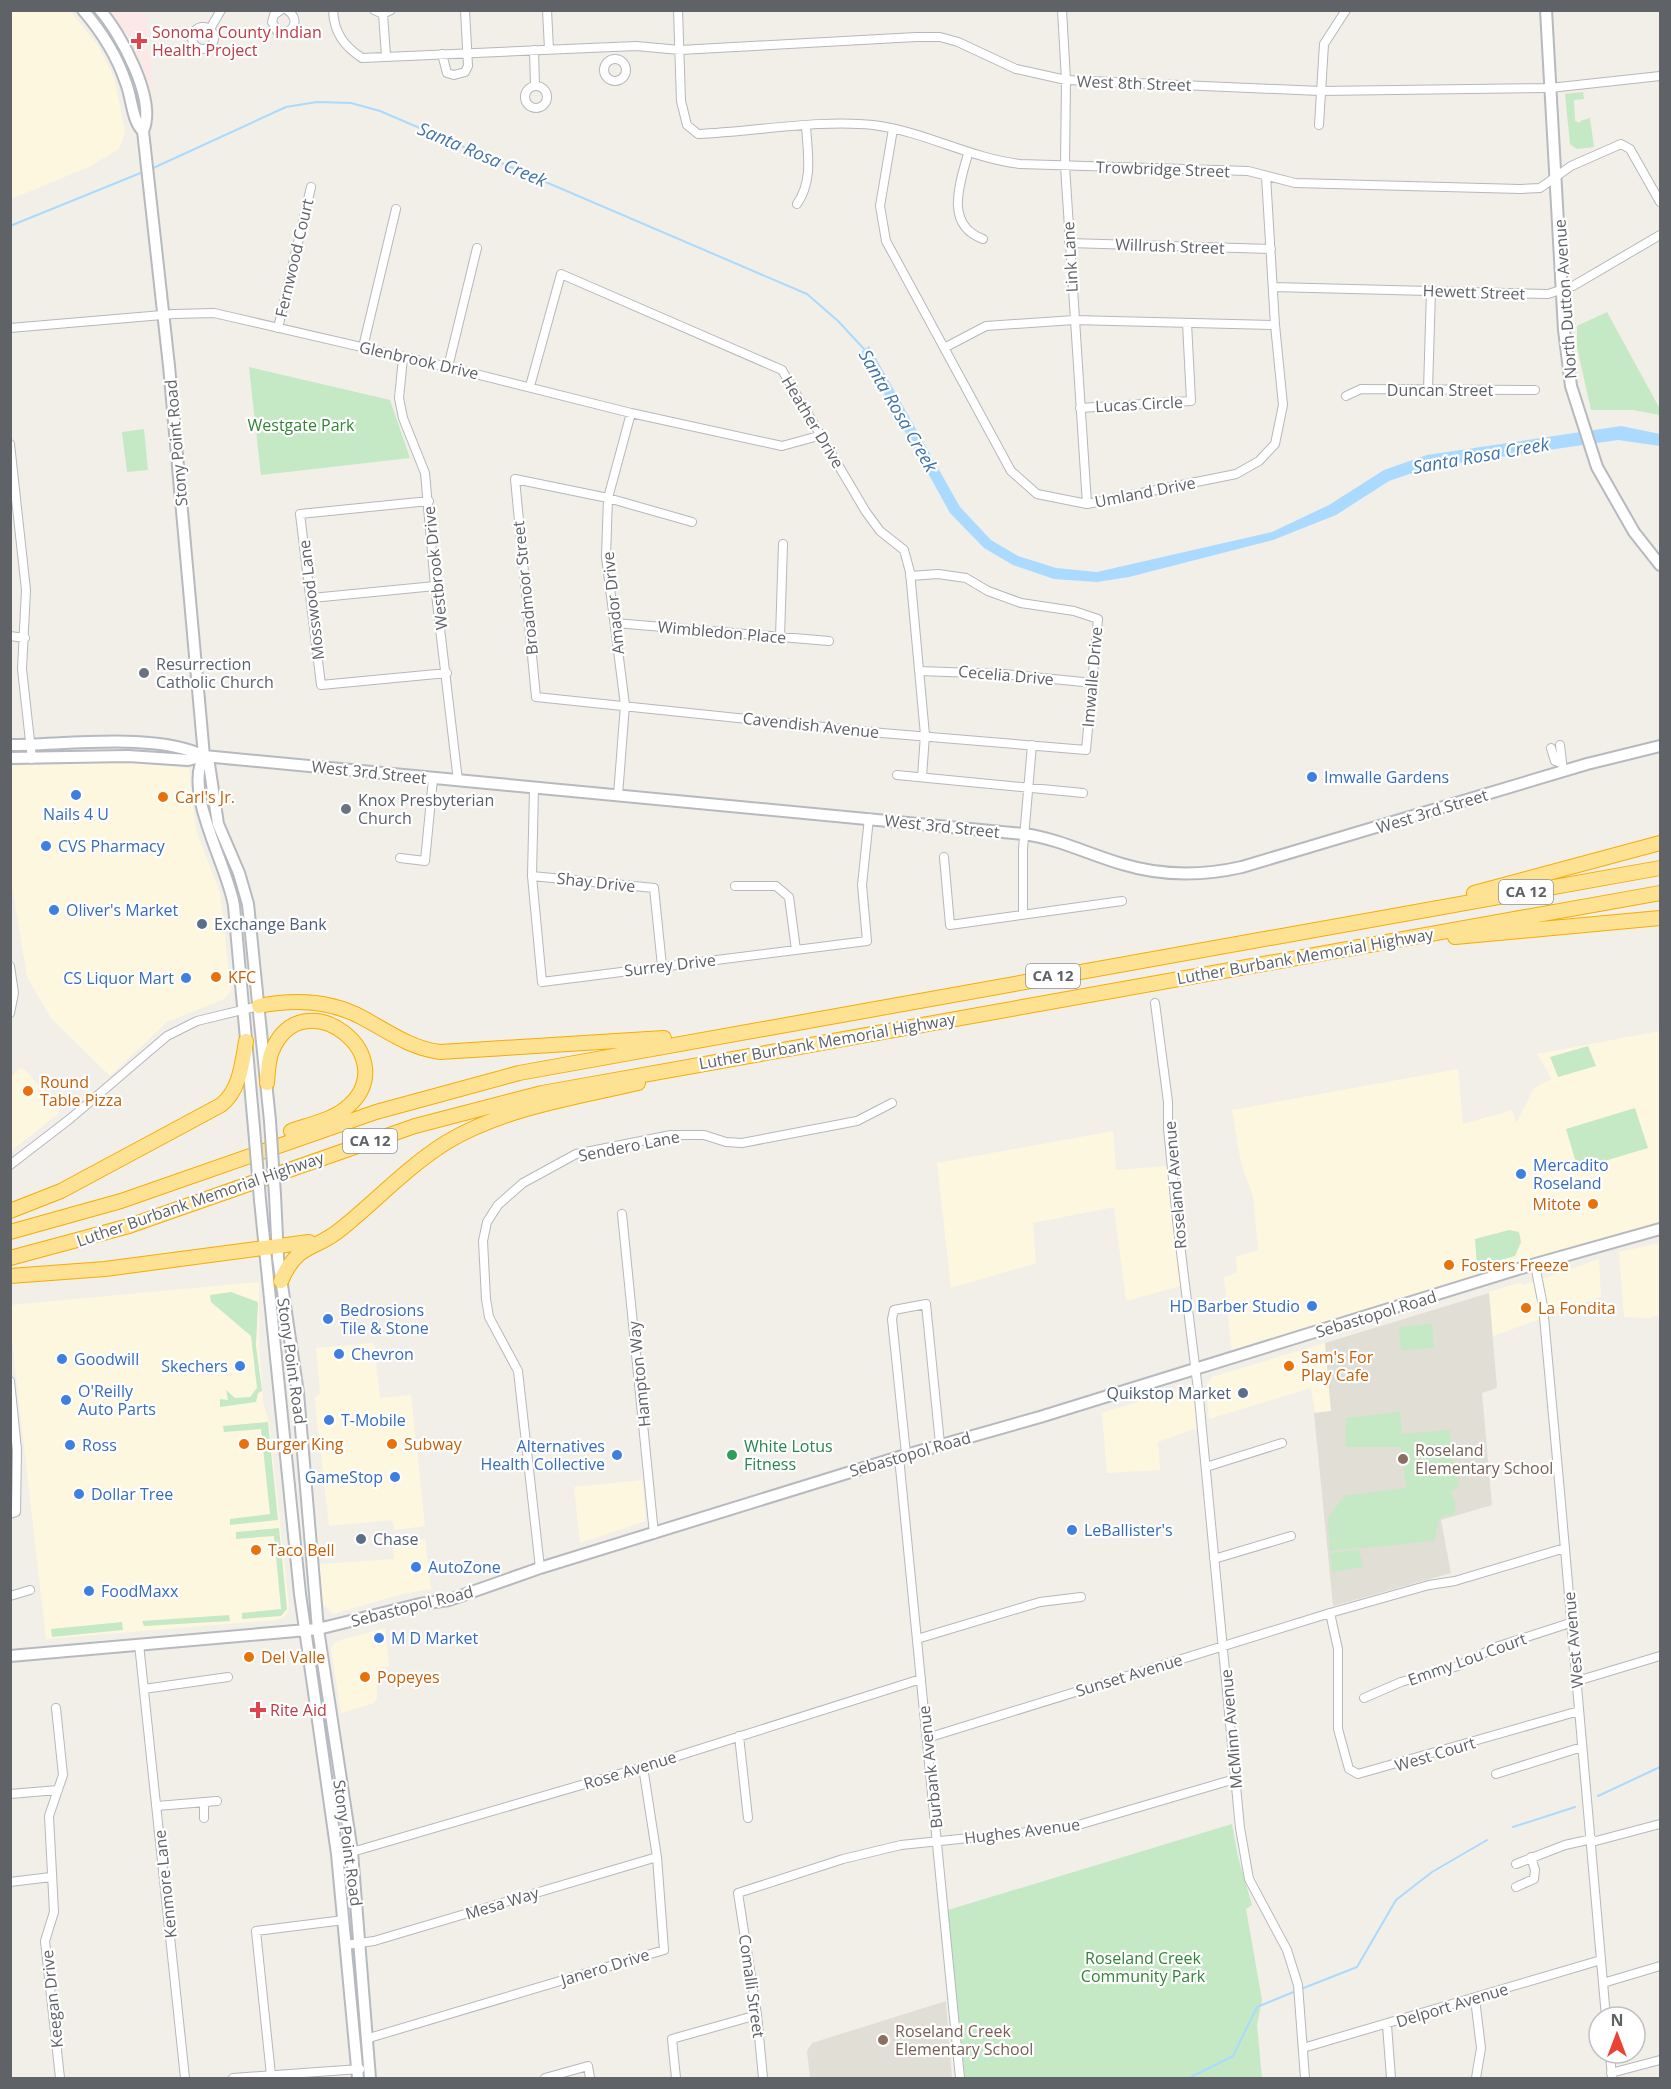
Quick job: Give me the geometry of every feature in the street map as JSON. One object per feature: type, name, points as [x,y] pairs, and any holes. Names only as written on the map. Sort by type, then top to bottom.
[{"type":"highway","points":[[1392,916],[1660,843]]},
{"type":"highway","name":"Luther Burbank Memorial Highway","points":[[10,1232],[121,1201],[353,1119],[469,1085],[569,1063],[1660,868]]},
{"type":"highway","name":"Luther Burbank Memorial Highway","points":[[10,1258],[129,1226],[368,1142],[458,1114],[558,1089],[1660,893]]},
{"type":"highway","points":[[1393,940],[1494,934],[1660,918]]},
{"type":"highway","points":[[259,1006],[304,1001],[331,1005],[356,1014],[408,1044],[440,1052],[674,1037],[714,1037]]},
{"type":"highway","points":[[200,1174],[252,1147],[343,1110],[353,1101],[362,1082],[362,1054],[349,1034],[334,1025],[319,1021],[302,1023],[288,1030],[274,1046],[267,1083]]},
{"type":"highway","points":[[10,1211],[61,1191],[221,1105],[230,1096],[237,1083],[246,1041]]},
{"type":"highway","points":[[281,1281],[290,1262],[298,1252],[334,1235],[423,1158],[481,1125],[518,1113],[739,1057]]},
{"type":"highway","points":[[10,1276],[105,1269],[271,1248],[318,1238],[361,1211]]},
{"type":"main road","name":"Stony Point Road","points":[[83,10],[116,56],[126,82],[137,126],[143,131]]},
{"type":"main road","name":"Stony Point Road","points":[[100,10],[128,53],[138,76],[146,124],[143,131],[204,756],[209,764],[218,824],[246,897],[267,1083],[275,1195],[271,1248],[305,1631],[337,1854],[358,2074]]},
{"type":"main road","name":"North Dutton Avenue","points":[[1546,10],[1566,358],[1576,407],[1597,467],[1634,532],[1660,565]]},
{"type":"main road","name":"West 3rd Street","points":[[10,745],[131,743],[188,748],[204,756]]},
{"type":"main road","name":"West 3rd Street","points":[[10,759],[128,756],[188,760],[204,756],[458,782],[869,818],[1024,834],[1062,841],[1140,868],[1177,873],[1209,872],[1242,867],[1562,767],[1660,746]]},
{"type":"main road","name":"Stony Point Road","points":[[204,756],[199,764],[203,809],[232,896],[260,1200],[281,1281],[298,1393],[318,1629],[337,1766],[352,1852],[369,2038],[370,2073]]},
{"type":"main road","name":"Sebastopol Road","points":[[10,1656],[305,1631],[420,1604],[449,1600],[540,1568],[902,1455],[1040,1417],[1535,1265],[1660,1229]]},
{"type":"main road","points":[[318,1732],[329,1738],[334,1763],[337,1766]]},
{"type":"street","points":[[210,29],[221,10]]},
{"type":"street","points":[[281,10],[274,15],[273,26],[277,32],[285,33],[292,30],[295,22],[293,15],[287,10]]},
{"type":"street","name":"West 8th Street","points":[[333,10],[339,38],[349,50],[362,58],[615,46],[680,50],[940,37],[975,48],[1016,69],[1066,80],[1320,91],[1550,88],[1660,76]]},
{"type":"street","points":[[374,10],[387,12],[386,56]]},
{"type":"street","points":[[442,54],[445,69],[454,75],[465,72],[468,66],[465,10]]},
{"type":"street","points":[[547,10],[549,49]]},
{"type":"street","points":[[678,10],[680,50]]},
{"type":"street","name":"Link Lane","points":[[1062,10],[1066,80],[1065,166],[1087,504]]},
{"type":"street","points":[[1319,125],[1324,44],[1346,10]]},
{"type":"street","points":[[615,46],[615,59]]},
{"type":"street","points":[[534,50],[536,86]]},
{"type":"street","name":"Trowbridge Street","points":[[680,50],[681,101],[687,124],[698,134],[850,124],[893,129],[968,154],[1003,162],[1248,171],[1295,183],[1520,189],[1540,188],[1571,166],[1622,144],[1630,149],[1660,202]]},
{"type":"street","points":[[798,204],[807,191],[809,165],[806,127]]},
{"type":"street","name":"Umland Drive","points":[[893,129],[882,190],[882,225],[886,241],[1011,471],[1037,494],[1087,504],[1236,474],[1259,461],[1275,444],[1283,405],[1275,325],[1266,176]]},
{"type":"street","points":[[968,154],[958,190],[957,207],[963,226],[982,239]]},
{"type":"street","name":"Fernwood Court","points":[[278,328],[310,187]]},
{"type":"street","points":[[363,347],[396,209]]},
{"type":"street","name":"Hewett Street","points":[[1273,287],[1548,294],[1562,290],[1660,235]]},
{"type":"street","name":"Willrush Street","points":[[1069,243],[1271,249]]},
{"type":"street","points":[[448,367],[477,248]]},
{"type":"street","name":"Heather Drive","points":[[530,386],[561,274],[782,370],[866,512],[880,531],[904,550],[910,576],[925,735],[922,777]]},
{"type":"street","points":[[1428,390],[1431,290]]},
{"type":"street","name":"Glenbrook Drive","points":[[10,328],[162,315],[214,314],[530,386],[631,413],[782,446],[822,435]]},
{"type":"street","points":[[944,348],[986,326],[1074,320],[1275,325]]},
{"type":"street","name":"Lucas Circle","points":[[1080,408],[1191,401],[1186,322]]},
{"type":"street","name":"Westbrook Drive","points":[[403,358],[399,399],[403,418],[420,455],[429,501],[435,586],[458,782]]},
{"type":"street","name":"Duncan Street","points":[[1346,396],[1361,389],[1535,390]]},
{"type":"street","name":"Amador Drive","points":[[618,795],[625,705],[606,557],[608,498],[631,413]]},
{"type":"street","points":[[10,444],[26,590],[23,682],[32,759]]},
{"type":"street","name":"Broadmoor Street","points":[[536,698],[515,479],[608,498]]},
{"type":"street","points":[[608,498],[692,522]]},
{"type":"street","name":"Mosswood Lane","points":[[429,501],[300,514],[321,685],[447,673]]},
{"type":"street","points":[[780,637],[783,544]]},
{"type":"street","name":"Imwalle Drive","points":[[910,576],[938,574],[966,578],[988,591],[1021,603],[1074,611],[1098,619],[1086,750]]},
{"type":"street","points":[[312,598],[435,586]]},
{"type":"street","name":"Wimbledon Place","points":[[615,623],[830,641]]},
{"type":"street","points":[[10,636],[25,638]]},
{"type":"street","name":"Cecelia Drive","points":[[919,671],[1004,674],[1093,683]]},
{"type":"street","name":"Cavendish Avenue","points":[[536,698],[625,705],[889,734],[925,735],[1086,750]]},
{"type":"street","points":[[1023,913],[1024,834],[1030,788],[1032,745]]},
{"type":"street","points":[[1551,748],[1555,761],[1562,767],[1564,758],[1560,745]]},
{"type":"street","points":[[897,775],[1083,793]]},
{"type":"street","points":[[400,858],[425,861],[433,779]]},
{"type":"street","name":"Surrey Drive","points":[[534,788],[532,876],[542,982],[867,941],[862,885],[869,818]]},
{"type":"street","points":[[944,857],[950,925],[1122,901]]},
{"type":"street","name":"Shay Drive","points":[[532,876],[654,888],[662,966]]},
{"type":"street","points":[[735,886],[776,886],[789,897],[796,950]]},
{"type":"street","points":[[10,966],[14,993],[10,1013]]},
{"type":"street","name":"Roseland Avenue","points":[[1155,1003],[1168,1102],[1168,1128],[1177,1220],[1196,1368]]},
{"type":"street","points":[[10,1165],[79,1111],[159,1041],[190,1024],[259,1006]]},
{"type":"street","name":"Sendero Lane","points":[[540,1568],[518,1371],[489,1317],[486,1299],[483,1235],[486,1222],[498,1204],[523,1183],[576,1154],[671,1135],[704,1135],[726,1142],[742,1143],[857,1121],[892,1103]]},
{"type":"street","name":"Hampton Way","points":[[622,1214],[654,1534]]},
{"type":"street","name":"West Avenue","points":[[1535,1265],[1543,1306],[1605,2005]]},
{"type":"street","name":"Burbank Avenue","points":[[940,1444],[926,1304],[894,1310],[902,1455],[917,1639],[960,2079]]},
{"type":"street","name":"McMinn Avenue","points":[[1196,1368],[1240,1828],[1249,1879],[1287,1950],[1298,1985],[1305,2079]]},
{"type":"street","points":[[10,1381],[17,1450],[16,1512],[10,1514]]},
{"type":"street","points":[[1206,1467],[1282,1443]]},
{"type":"street","points":[[1214,1559],[1291,1536]]},
{"type":"street","name":"Sunset Avenue","points":[[927,1738],[1330,1613],[1429,1585],[1455,1581],[1565,1548]]},
{"type":"street","points":[[10,1596],[30,1590]]},
{"type":"street","points":[[917,1639],[1040,1602],[1081,1597]]},
{"type":"street","name":"West Court","points":[[1330,1613],[1338,1649],[1338,1730],[1349,1769],[1358,1774],[1579,1711]]},
{"type":"street","name":"Emmy Lou Court","points":[[1364,1698],[1401,1682],[1458,1666],[1496,1647],[1570,1623]]},
{"type":"street","name":"Kenmore Lane","points":[[139,1644],[186,2079]]},
{"type":"street","points":[[1577,1680],[1660,1656]]},
{"type":"street","points":[[144,1689],[228,1677]]},
{"type":"street","name":"Rose Avenue","points":[[337,1854],[352,1852],[643,1767],[921,1679]]},
{"type":"street","name":"Keegan Drive","points":[[56,1708],[63,1774],[48,1816],[54,1912],[45,1941],[60,2079]]},
{"type":"street","points":[[739,1736],[748,1818]]},
{"type":"street","points":[[1496,1774],[1582,1747]]},
{"type":"street","name":"Janero Drive","points":[[369,2038],[664,1950],[657,1857],[643,1767]]},
{"type":"street","name":"Hughes Avenue","points":[[738,1893],[843,1859],[901,1845],[1068,1828],[1235,1779]]},
{"type":"street","points":[[10,1794],[58,1790]]},
{"type":"street","points":[[157,1806],[217,1801]]},
{"type":"street","points":[[204,1802],[204,1818]]},
{"type":"street","points":[[1516,1864],[1531,1857],[1660,1824]]},
{"type":"street","name":"Mesa Way","points":[[346,1945],[360,1944],[657,1857]]},
{"type":"street","points":[[1516,1887],[1534,1879],[1535,1870],[1531,1857]]},
{"type":"street","points":[[10,1882],[51,1877]]},
{"type":"street","name":"Comalli Street","points":[[738,1893],[757,2015],[763,2079]]},
{"type":"street","points":[[271,2074],[256,1931],[344,1920]]},
{"type":"street","name":"Delport Avenue","points":[[1303,2048],[1475,1999],[1600,1960]]},
{"type":"street","points":[[1603,1983],[1660,1966]]},
{"type":"street","points":[[1475,1999],[1481,2048],[1476,2079]]},
{"type":"street","points":[[675,2079],[672,2039],[757,2015]]},
{"type":"street","points":[[1387,2025],[1391,2079]]},
{"type":"street","points":[[1612,2076],[1660,2060]]},
{"type":"street","points":[[545,2079],[588,2066],[590,2079]]},
{"type":"street","points":[[232,2079],[271,2074],[370,2073]]},
{"type":"shaded area","points":[[11,10],[69,10],[72,13],[98,46],[114,77],[125,132],[119,149],[89,167],[11,199]]},
{"type":"shaded area","name":"Sonoma County Indian Health Project","points":[[110,11],[146,11],[154,97],[140,61]]},
{"type":"shaded area","points":[[126,762],[189,768],[196,830],[220,893],[231,991],[224,999],[167,1022],[110,1076],[51,1018],[27,977],[11,878],[11,766]]},
{"type":"shaded area","points":[[1660,1031],[1660,1225],[1232,1355],[1224,1278],[1237,1272],[1236,1257],[1258,1250],[1253,1196],[1241,1163],[1232,1110],[1458,1069],[1463,1124],[1512,1110],[1516,1123],[1535,1087],[1552,1079],[1537,1054]]},
{"type":"shaded area","points":[[20,1068],[25,1070],[60,1110],[11,1151],[11,1077]]},
{"type":"shaded area","points":[[1113,1131],[1116,1170],[1169,1166],[1181,1286],[1126,1301],[1114,1207],[1033,1223],[1036,1263],[951,1288],[937,1163]]},
{"type":"shaded area","points":[[1660,1243],[1660,1315],[1649,1318],[1624,1317],[1619,1252]]},
{"type":"shaded area","points":[[1599,1259],[1601,1297],[1493,1336],[1489,1292],[1519,1283],[1524,1285]]},
{"type":"shaded area","points":[[259,1282],[259,1345],[263,1402],[269,1422],[289,1607],[287,1614],[274,1620],[46,1639],[11,1332],[10,1305]]},
{"type":"shaded area","name":"Roseland Elementary School","points":[[1489,1293],[1497,1388],[1482,1393],[1492,1505],[1441,1520],[1451,1573],[1333,1606],[1314,1413],[1331,1411],[1325,1343]]},
{"type":"shaded area","points":[[374,1343],[380,1398],[411,1395],[425,1526],[394,1530],[392,1520],[329,1526],[316,1413],[315,1398],[320,1393],[316,1348]]},
{"type":"shaded area","points":[[1325,1343],[1331,1411],[1315,1413],[1311,1388],[1209,1419],[1206,1385],[1212,1377]]},
{"type":"shaded area","points":[[1181,1388],[1192,1395],[1199,1427],[1158,1442],[1160,1470],[1107,1473],[1102,1413]]},
{"type":"shaded area","points":[[642,1480],[646,1521],[580,1543],[574,1487]]},
{"type":"shaded area","points":[[425,1539],[431,1589],[402,1594],[333,1614],[323,1604],[319,1564],[394,1559],[393,1542]]},
{"type":"shaded area","points":[[385,1628],[389,1666],[376,1668],[377,1697],[374,1703],[341,1713],[331,1648],[337,1641]]},
{"type":"shaded area","name":"Roseland Creek Elementary School","points":[[946,2001],[952,2078],[810,2078],[807,2051],[812,2043]]},
{"type":"green space","points":[[1583,92],[1584,99],[1574,100],[1575,121],[1580,123],[1590,118],[1594,147],[1577,149],[1570,144],[1565,94]]},
{"type":"green space","points":[[1607,312],[1660,409],[1660,415],[1633,410],[1591,410],[1577,347],[1577,326]]},
{"type":"green space","name":"Westgate Park","points":[[249,367],[390,400],[410,458],[261,475]]},
{"type":"green space","points":[[144,429],[148,470],[127,472],[122,432]]},
{"type":"green space","points":[[1588,1046],[1596,1066],[1558,1077],[1550,1057]]},
{"type":"green space","points":[[1635,1108],[1648,1148],[1578,1169],[1566,1129]]},
{"type":"green space","points":[[1509,1230],[1519,1232],[1521,1242],[1515,1256],[1477,1267],[1475,1239]]},
{"type":"green space","points":[[231,1292],[258,1302],[256,1346],[262,1391],[258,1393],[256,1402],[220,1407],[220,1399],[228,1400],[226,1390],[235,1398],[250,1397],[257,1388],[251,1336],[211,1302],[210,1295]]},
{"type":"green space","points":[[1432,1324],[1434,1348],[1401,1350],[1399,1327]]},
{"type":"green space","points":[[1400,1412],[1402,1434],[1450,1430],[1454,1477],[1458,1477],[1459,1487],[1450,1492],[1455,1500],[1455,1514],[1439,1518],[1434,1541],[1330,1551],[1328,1518],[1344,1496],[1406,1488],[1401,1447],[1346,1447],[1346,1418]]},
{"type":"green space","points":[[268,1422],[278,1520],[230,1525],[230,1519],[270,1514],[261,1429],[224,1432],[223,1426]]},
{"type":"green space","points":[[279,1528],[287,1609],[281,1616],[242,1619],[242,1613],[281,1609],[274,1536],[236,1539],[236,1532]]},
{"type":"green space","points":[[1359,1550],[1363,1567],[1332,1572],[1330,1553]]},
{"type":"green space","points":[[229,1615],[230,1621],[144,1626],[142,1621]]},
{"type":"green space","points":[[122,1622],[123,1630],[52,1637],[51,1629]]},
{"type":"green space","name":"Roseland Creek Community Park","points":[[1232,1824],[1238,1857],[1252,1905],[1246,1909],[1262,2000],[1257,2025],[1262,2078],[965,2078],[948,1910]]},
{"type":"water","points":[[869,346],[960,507],[991,540],[1018,556],[1056,568],[1097,572],[1272,532],[1329,505],[1384,470],[1427,455],[1621,426],[1660,434],[1660,446],[1618,440],[1430,467],[1389,481],[1336,515],[1273,540],[1129,577],[1097,582],[1054,579],[1013,565],[984,548],[950,513],[861,352]]},
{"type":"waterway","name":"Santa Rosa Creek","points":[[151,169],[286,107],[317,102],[351,103],[380,111],[807,294],[838,321],[865,350]]},
{"type":"waterway","name":"Santa Rosa Creek","points":[[10,226],[143,172]]},
{"type":"waterway","points":[[1598,1796],[1660,1767]]},
{"type":"waterway","points":[[1513,1827],[1575,1807]]},
{"type":"waterway","points":[[1301,1989],[1357,1967],[1396,1900],[1432,1872],[1487,1840]]},
{"type":"waterway","points":[[1189,2078],[1233,2056],[1257,2007],[1296,1991]]},
{"type":"place","name":"Sonoma County Indian Health Project","points":[[139,41]]},
{"type":"place","name":"Resurrection Catholic Church","points":[[144,673]]},
{"type":"place","name":"Imwalle Gardens","points":[[1312,777]]},
{"type":"place","name":"Nails 4 U","points":[[76,795]]},
{"type":"place","name":"Carl's Jr.","points":[[163,797]]},
{"type":"place","name":"Knox Presbyterian Church","points":[[346,809]]},
{"type":"place","name":"CVS Pharmacy","points":[[46,846]]},
{"type":"place","name":"Oliver's Market","points":[[54,910]]},
{"type":"place","name":"Exchange Bank","points":[[202,924]]},
{"type":"place","name":"KFC","points":[[216,977]]},
{"type":"place","name":"CS Liquor Mart","points":[[186,978]]},
{"type":"place","name":"Round Table Pizza","points":[[28,1091]]},
{"type":"place","name":"Mercadito Roseland","points":[[1521,1174]]},
{"type":"place","name":"Mitote","points":[[1593,1204]]},
{"type":"place","name":"Fosters Freeze","points":[[1449,1265]]},
{"type":"place","name":"HD Barber Studio","points":[[1312,1306]]},
{"type":"place","name":"La Fondita","points":[[1526,1308]]},
{"type":"place","name":"Bedrosions Tile & Stone","points":[[328,1319]]},
{"type":"place","name":"Chevron","points":[[339,1354]]},
{"type":"place","name":"Goodwill","points":[[62,1359]]},
{"type":"place","name":"Skechers","points":[[240,1366]]},
{"type":"place","name":"Sam's For Play Cafe","points":[[1289,1366]]},
{"type":"place","name":"Quikstop Market","points":[[1243,1393]]},
{"type":"place","name":"O'Reilly Auto Parts","points":[[66,1400]]},
{"type":"place","name":"T-Mobile","points":[[329,1420]]},
{"type":"place","name":"Burger King","points":[[244,1444]]},
{"type":"place","name":"Subway","points":[[392,1444]]},
{"type":"place","name":"Ross","points":[[70,1445]]},
{"type":"place","name":"Alternatives Health Collective","points":[[617,1455]]},
{"type":"place","name":"White Lotus Fitness","points":[[732,1455]]},
{"type":"place","name":"Roseland Elementary School","points":[[1403,1459]]},
{"type":"place","name":"GameStop","points":[[395,1477]]},
{"type":"place","name":"Dollar Tree","points":[[79,1494]]},
{"type":"place","name":"LeBallister's","points":[[1072,1530]]},
{"type":"place","name":"Chase","points":[[361,1539]]},
{"type":"place","name":"Taco Bell","points":[[256,1550]]},
{"type":"place","name":"AutoZone","points":[[416,1567]]},
{"type":"place","name":"FoodMaxx","points":[[89,1591]]},
{"type":"place","name":"M D Market","points":[[379,1638]]},
{"type":"place","name":"Del Valle","points":[[249,1657]]},
{"type":"place","name":"Popeyes","points":[[365,1677]]},
{"type":"place","name":"Rite Aid","points":[[258,1710]]},
{"type":"place","name":"Roseland Creek Elementary School","points":[[883,2040]]}]
